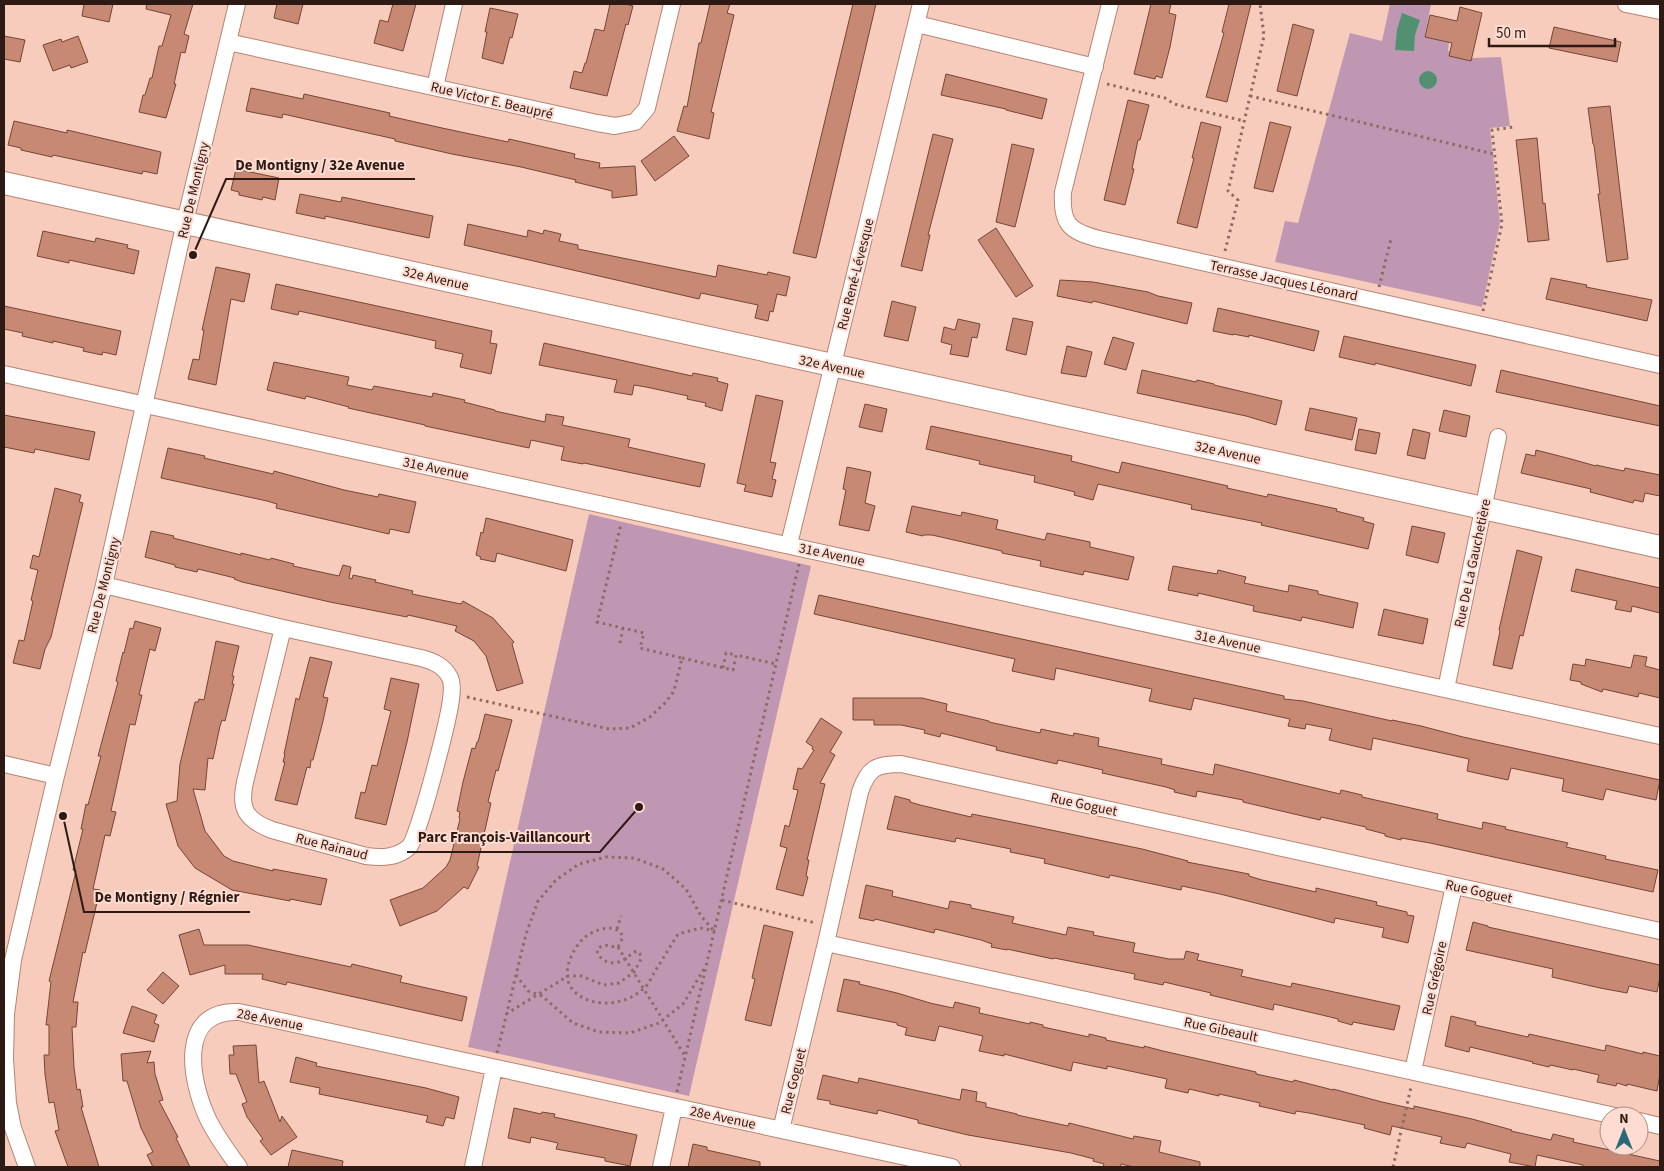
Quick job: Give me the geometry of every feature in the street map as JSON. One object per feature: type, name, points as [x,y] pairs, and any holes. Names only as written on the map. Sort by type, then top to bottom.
[{"type":"street","name":"Rue De Montigny","points":[[27,1167],[13,1128],[7,1094],[5,1059],[8,959],[104,585],[236,4]]},
{"type":"street","points":[[434,87],[454,4]]},
{"type":"street","name":"Rue Victor E. Beaupré","points":[[228,42],[615,126],[634,122],[647,108],[672,4]]},
{"type":"street","name":"Rue René-Lévesque","points":[[796,546],[833,366],[921,4]]},
{"type":"street","name":"Terrasse Jacques Léonard","points":[[1110,4],[1063,192],[1062,210],[1072,228],[1083,235],[1660,365]]},
{"type":"street","points":[[1626,4],[1660,11]]},
{"type":"street","points":[[916,24],[1093,74]]},
{"type":"street","name":"32e Avenue","points":[[4,183],[1660,547]]},
{"type":"street","name":"31e Avenue","points":[[4,374],[1660,736]]},
{"type":"street","name":"Rue De La Gauchetière","points":[[1446,689],[1498,438]]},
{"type":"street","points":[[104,585],[432,661],[443,668],[450,677],[452,693]]},
{"type":"street","name":"Rue Rainaud","points":[[283,628],[242,795],[244,807],[249,818],[265,828],[374,857],[396,856],[411,846],[420,826],[452,693]]},
{"type":"street","points":[[4,764],[56,776]]},
{"type":"street","name":"Rue Goguet","points":[[781,1130],[862,786],[873,768],[885,764],[901,764],[1660,931]]},
{"type":"street","name":"Rue Grégoire","points":[[1413,1071],[1454,886]]},
{"type":"street","name":"Rue Gibeault","points":[[826,943],[1599,1112]]},
{"type":"street","name":"28e Avenue","points":[[239,1167],[221,1142],[208,1119],[199,1096],[194,1070],[193,1051],[196,1037],[204,1023],[216,1014],[227,1011],[239,1012],[952,1167]]},
{"type":"street","points":[[473,1167],[494,1068]]},
{"type":"street","points":[[661,1167],[674,1107]]},
{"type":"path","points":[[1221,266],[1238,200],[1228,191],[1264,36],[1260,4]]},
{"type":"path","points":[[1093,74],[1165,98],[1174,104],[1244,121]]},
{"type":"path","points":[[1250,96],[1494,154]]},
{"type":"path","points":[[1480,323],[1502,224],[1492,130],[1514,127]]},
{"type":"path","points":[[1375,300],[1391,239]]},
{"type":"path","points":[[624,509],[597,622],[644,633],[640,648],[723,668],[733,670],[736,655]]},
{"type":"path","points":[[674,1107],[776,664],[796,546]]},
{"type":"path","points":[[620,643],[623,628]]},
{"type":"path","points":[[723,668],[726,653],[776,664]]},
{"type":"path","points":[[452,693],[609,729],[630,728],[650,717],[666,702],[674,691],[682,658]]},
{"type":"path","points":[[494,1068],[526,934],[538,902],[556,880],[579,864],[606,857],[634,858],[663,869],[686,889],[701,916],[714,931]]},
{"type":"path","points":[[722,900],[830,926]]},
{"type":"path","points":[[617,929],[621,916]]},
{"type":"path","points":[[618,946],[623,937],[617,929],[599,930],[583,939],[570,959],[568,982],[573,990],[581,996],[602,1003],[614,1003],[627,999],[644,989],[678,934],[700,928],[714,931]]},
{"type":"path","points":[[506,1014],[568,976],[581,976],[597,983],[619,983],[634,972],[641,959],[637,951],[633,952],[626,959],[615,963],[604,961],[598,955],[597,950],[604,945],[618,946]]},
{"type":"path","points":[[618,946],[686,1056]]},
{"type":"path","points":[[516,974],[528,991],[542,996],[573,1023],[599,1032],[630,1033],[659,1023],[683,1004],[707,964]]},
{"type":"path","points":[[1393,1167],[1412,1085],[1413,1071]]},
{"type":"shaded area","points":[[1390,4],[1431,4],[1425,35],[1449,42],[1448,51],[1473,58],[1501,57],[1510,126],[1490,128],[1500,223],[1482,307],[1275,262],[1285,221],[1298,223],[1350,33],[1382,41]]},
{"type":"shaded area","points":[[1402,13],[1420,20],[1415,35],[1414,51],[1395,50],[1397,30]]},
{"type":"shaded area","points":[[1424,71],[1432,71],[1437,76],[1435,87],[1424,89],[1419,84],[1419,76]]},
{"type":"shaded area","points":[[589,514],[811,566],[689,1096],[468,1047]]},
{"type":"building","points":[[84,4],[113,4],[109,22],[82,16]]},
{"type":"building","points":[[147,4],[193,4],[184,34],[189,36],[185,53],[181,52],[174,84],[176,84],[166,118],[139,112],[143,95],[145,95],[150,78],[152,78],[159,46],[162,46],[171,15],[146,9]]},
{"type":"building","points":[[277,4],[303,4],[298,24],[274,18]]},
{"type":"building","points":[[393,4],[416,4],[403,51],[374,43],[380,20],[388,22]]},
{"type":"building","points":[[610,4],[633,6],[628,25],[626,24],[607,96],[570,88],[574,71],[582,73],[595,29],[604,31]]},
{"type":"building","points":[[710,4],[730,4],[727,13],[734,15],[711,112],[714,113],[709,139],[677,131],[684,106],[687,107],[699,43],[701,43]]},
{"type":"building","points":[[853,4],[876,4],[816,258],[793,253]]},
{"type":"building","points":[[1151,4],[1171,4],[1169,13],[1176,15],[1162,78],[1156,76],[1155,79],[1134,74]]},
{"type":"building","points":[[1229,4],[1251,4],[1227,102],[1206,97],[1224,33],[1222,32]]},
{"type":"building","points":[[1460,7],[1482,13],[1471,61],[1449,56],[1452,43],[1425,37],[1430,15],[1457,21]]},
{"type":"building","points":[[490,8],[518,14],[503,64],[482,58]]},
{"type":"building","points":[[1293,24],[1314,30],[1297,96],[1277,91]]},
{"type":"building","points":[[1554,27],[1621,42],[1617,62],[1549,48]]},
{"type":"building","points":[[4,36],[25,40],[20,62],[4,59]]},
{"type":"building","points":[[78,36],[88,62],[71,68],[70,65],[53,71],[43,45],[61,39],[62,42]]},
{"type":"building","points":[[946,74],[1047,99],[1042,119],[941,95]]},
{"type":"building","points":[[251,88],[303,99],[304,94],[390,113],[389,116],[442,128],[508,142],[509,139],[575,154],[574,158],[600,163],[599,168],[635,166],[637,195],[612,198],[612,191],[575,182],[576,180],[452,154],[283,114],[282,118],[246,111]]},
{"type":"building","points":[[1128,100],[1149,105],[1140,140],[1138,140],[1132,169],[1134,169],[1125,205],[1104,200]]},
{"type":"building","points":[[1610,106],[1628,259],[1607,262],[1588,108]]},
{"type":"building","points":[[14,121],[67,133],[67,130],[161,152],[157,174],[143,171],[142,174],[21,150],[21,148],[8,145]]},
{"type":"building","points":[[1201,122],[1221,127],[1197,228],[1177,223],[1194,158],[1192,158]]},
{"type":"building","points":[[1270,122],[1291,127],[1273,192],[1254,188]]},
{"type":"building","points":[[933,134],[953,139],[928,235],[930,235],[922,271],[901,266]]},
{"type":"building","points":[[674,136],[689,156],[655,181],[641,161]]},
{"type":"building","points":[[1537,138],[1543,204],[1545,203],[1549,240],[1528,242],[1516,140]]},
{"type":"building","points":[[1012,144],[1034,149],[1015,227],[996,222]]},
{"type":"building","points":[[236,169],[279,178],[275,200],[263,197],[262,200],[239,195],[239,192],[231,190]]},
{"type":"building","points":[[300,194],[341,202],[342,197],[433,216],[429,238],[325,216],[325,219],[296,213]]},
{"type":"building","points":[[468,224],[527,237],[528,230],[543,234],[544,230],[561,234],[559,241],[578,245],[578,249],[716,277],[718,265],[767,275],[768,272],[790,277],[786,296],[777,294],[773,312],[770,311],[768,321],[755,318],[758,305],[701,293],[699,299],[464,245]]},
{"type":"building","points":[[996,228],[1033,286],[1016,297],[978,240]]},
{"type":"building","points":[[43,231],[95,242],[96,238],[128,245],[127,248],[139,251],[134,274],[69,260],[69,263],[37,256]]},
{"type":"building","points":[[216,267],[250,274],[244,302],[231,299],[216,385],[188,379],[193,359],[199,360],[204,330],[202,330]]},
{"type":"building","points":[[1551,278],[1652,300],[1647,321],[1546,299]]},
{"type":"building","points":[[1060,280],[1093,282],[1148,292],[1192,303],[1187,324],[1093,301],[1092,303],[1057,296]]},
{"type":"building","points":[[276,284],[492,331],[490,343],[497,344],[491,374],[460,367],[463,354],[435,348],[436,341],[299,311],[298,315],[271,309]]},
{"type":"building","points":[[892,301],[916,307],[908,341],[884,336]]},
{"type":"building","points":[[4,306],[121,331],[116,355],[103,352],[102,355],[83,351],[84,348],[22,336],[23,333],[4,329]]},
{"type":"building","points":[[1218,308],[1319,331],[1314,351],[1249,335],[1249,337],[1213,331]]},
{"type":"building","points":[[1013,318],[1033,322],[1026,355],[1006,350]]},
{"type":"building","points":[[958,319],[980,324],[977,338],[972,337],[968,357],[950,354],[952,345],[941,342],[944,327],[955,330]]},
{"type":"building","points":[[1344,336],[1476,365],[1471,386],[1375,363],[1375,365],[1339,357]]},
{"type":"building","points":[[1113,337],[1134,343],[1126,370],[1104,364]]},
{"type":"building","points":[[544,343],[692,376],[693,373],[718,378],[717,381],[728,384],[722,411],[705,406],[706,403],[687,399],[688,396],[646,387],[634,385],[632,395],[614,392],[617,380],[539,365]]},
{"type":"building","points":[[1067,346],[1092,352],[1086,377],[1061,373]]},
{"type":"building","points":[[274,362],[349,377],[347,385],[372,390],[374,386],[432,397],[433,393],[465,400],[464,402],[495,411],[545,422],[546,414],[564,417],[562,425],[630,439],[628,447],[705,464],[700,487],[561,460],[564,447],[531,440],[529,448],[425,426],[306,396],[305,399],[267,390]]},
{"type":"building","points":[[1142,370],[1196,382],[1197,380],[1282,401],[1276,425],[1246,416],[1137,393]]},
{"type":"building","points":[[1501,370],[1660,406],[1660,426],[1496,392]]},
{"type":"building","points":[[756,395],[783,401],[770,462],[776,463],[772,479],[776,480],[772,497],[744,491],[746,485],[737,483]]},
{"type":"building","points":[[865,404],[887,409],[882,432],[859,427]]},
{"type":"building","points":[[1310,408],[1357,418],[1352,440],[1305,430]]},
{"type":"building","points":[[1444,410],[1470,416],[1466,437],[1439,431]]},
{"type":"building","points":[[4,415],[95,432],[89,460],[35,449],[34,453],[4,447]]},
{"type":"building","points":[[931,426],[1072,456],[1071,461],[1119,473],[1122,462],[1228,486],[1227,488],[1267,497],[1268,494],[1337,509],[1336,511],[1364,518],[1363,521],[1374,524],[1368,549],[1261,525],[1262,523],[1191,509],[1192,505],[1098,484],[1093,500],[1074,495],[1075,492],[1034,482],[1035,476],[979,464],[980,461],[926,449]]},
{"type":"building","points":[[1359,429],[1380,433],[1376,454],[1355,450]]},
{"type":"building","points":[[1413,429],[1430,433],[1425,459],[1407,455]]},
{"type":"building","points":[[168,448],[273,474],[274,471],[344,490],[378,497],[379,494],[416,502],[409,533],[390,529],[389,534],[276,508],[277,504],[267,501],[161,478]]},
{"type":"building","points":[[1536,450],[1596,466],[1624,471],[1625,468],[1660,475],[1660,496],[1645,493],[1643,502],[1634,500],[1633,503],[1590,492],[1591,489],[1521,473],[1526,454],[1535,456]]},
{"type":"building","points":[[847,467],[871,472],[865,503],[875,506],[869,531],[839,525],[846,490],[843,489]]},
{"type":"building","points":[[55,488],[81,495],[79,502],[83,503],[51,637],[45,649],[40,669],[13,663],[19,640],[24,641],[33,601],[31,600],[38,570],[30,568],[33,555],[39,557]]},
{"type":"building","points":[[912,506],[961,516],[962,512],[998,520],[996,529],[1045,540],[1047,533],[1090,542],[1090,547],[1134,557],[1128,580],[1084,571],[1083,575],[1040,566],[1041,561],[1002,553],[1002,551],[932,535],[923,536],[906,532]]},
{"type":"building","points":[[486,518],[573,540],[566,571],[497,553],[495,562],[480,559],[481,557],[476,555]]},
{"type":"building","points":[[1412,526],[1445,533],[1438,563],[1406,555]]},
{"type":"building","points":[[151,531],[241,555],[241,553],[270,560],[271,558],[294,564],[293,566],[339,576],[343,565],[351,567],[349,578],[352,579],[353,575],[413,591],[412,594],[461,604],[463,601],[493,618],[514,642],[512,644],[523,683],[497,691],[486,656],[474,641],[455,631],[457,626],[408,615],[407,617],[330,602],[242,582],[235,578],[198,569],[197,572],[175,567],[175,565],[145,557]]},
{"type":"building","points":[[1517,550],[1542,557],[1523,636],[1520,635],[1512,669],[1493,665]]},
{"type":"building","points":[[1173,566],[1217,574],[1218,570],[1246,577],[1244,583],[1288,592],[1289,585],[1318,591],[1318,594],[1358,603],[1353,628],[1302,617],[1301,621],[1253,611],[1254,606],[1198,593],[1198,596],[1168,590]]},
{"type":"building","points":[[1576,569],[1660,588],[1660,613],[1632,606],[1631,612],[1615,609],[1617,601],[1571,591]]},
{"type":"building","points":[[819,595],[1284,696],[1284,699],[1303,701],[1421,726],[1660,780],[1656,800],[1606,789],[1603,800],[1562,791],[1564,779],[1511,768],[1508,780],[1485,775],[1467,771],[1469,759],[1373,738],[1371,750],[1329,740],[1332,729],[1306,724],[1305,729],[1288,726],[1290,719],[1194,698],[1191,710],[1149,701],[1152,689],[1056,668],[1054,680],[1012,671],[1015,659],[814,614]]},
{"type":"building","points":[[1384,609],[1428,619],[1423,644],[1378,635]]},
{"type":"building","points":[[135,621],[161,628],[155,651],[150,649],[139,695],[142,695],[135,725],[130,724],[111,811],[116,812],[110,836],[105,835],[93,889],[100,890],[85,953],[83,952],[73,1002],[78,1002],[76,1027],[72,1027],[77,1090],[80,1089],[83,1107],[81,1107],[99,1167],[68,1167],[55,1131],[59,1130],[54,1102],[49,1103],[45,1074],[44,1055],[49,1055],[49,1025],[46,1025],[51,982],[49,981],[76,871],[73,870],[83,829],[81,829],[86,804],[88,805],[101,756],[98,756],[118,682],[116,681],[123,652],[130,628],[133,629]]},
{"type":"building","points":[[216,641],[239,646],[232,676],[234,676],[232,684],[234,684],[225,721],[222,720],[220,726],[213,759],[208,758],[205,790],[193,789],[205,831],[224,856],[233,861],[273,871],[273,869],[327,879],[321,905],[232,890],[195,868],[178,846],[166,804],[177,801],[180,764],[195,702],[198,702],[199,699],[204,700]]},
{"type":"building","points":[[1634,655],[1647,657],[1645,666],[1660,670],[1660,698],[1639,693],[1638,697],[1603,689],[1602,692],[1581,684],[1581,682],[1570,680],[1573,664],[1585,666],[1586,659],[1631,668]]},
{"type":"building","points":[[310,657],[332,662],[323,697],[328,698],[323,721],[313,760],[311,760],[310,768],[307,767],[297,805],[275,800],[285,762],[283,762],[284,754],[296,698],[299,700]]},
{"type":"building","points":[[391,678],[419,684],[407,742],[386,825],[355,818],[361,792],[365,793],[372,765],[377,766],[391,711],[384,709]]},
{"type":"building","points":[[853,698],[922,698],[947,704],[946,711],[989,722],[1040,733],[1041,729],[1073,736],[1074,733],[1099,738],[1098,746],[1162,759],[1161,764],[1213,775],[1215,764],[1340,794],[1341,790],[1362,795],[1362,797],[1438,814],[1437,819],[1482,829],[1483,822],[1506,827],[1505,829],[1568,843],[1566,847],[1606,856],[1605,859],[1658,870],[1653,892],[1430,843],[1401,838],[1401,840],[1366,829],[1366,827],[1321,817],[1320,820],[1243,802],[1243,800],[1197,791],[1196,797],[1174,792],[1175,790],[1166,787],[1102,773],[1103,770],[1058,760],[1057,764],[996,750],[997,747],[941,733],[940,737],[924,733],[925,730],[901,725],[874,725],[874,720],[853,720]]},
{"type":"building","points":[[485,714],[512,720],[488,802],[491,803],[477,866],[479,867],[468,889],[464,887],[437,911],[400,926],[390,900],[423,888],[446,867],[450,860],[460,819],[460,812],[457,811],[463,782],[472,748],[475,749],[478,742]]},
{"type":"building","points":[[821,718],[842,732],[830,752],[835,755],[820,783],[825,784],[807,860],[809,860],[806,876],[808,877],[803,896],[776,889],[787,848],[780,846],[785,825],[789,827],[798,790],[793,789],[798,768],[802,769],[814,750],[806,742]]},
{"type":"building","points":[[895,796],[920,805],[971,817],[972,814],[1142,849],[1187,862],[1249,874],[1249,876],[1262,880],[1316,892],[1316,888],[1377,902],[1376,905],[1407,912],[1407,915],[1414,916],[1408,943],[1382,937],[1384,928],[1335,918],[1334,923],[1182,886],[1181,890],[1110,875],[1109,878],[1044,863],[1045,859],[1010,852],[1011,849],[956,838],[955,842],[887,829]]},
{"type":"building","points":[[866,885],[893,891],[892,896],[948,909],[950,901],[971,905],[971,908],[1014,917],[1012,923],[1066,935],[1068,927],[1094,932],[1093,935],[1135,943],[1133,952],[1169,959],[1184,959],[1186,951],[1199,954],[1197,960],[1243,970],[1241,976],[1291,987],[1292,983],[1400,1006],[1394,1030],[1353,1022],[1352,1025],[1338,1021],[1338,1019],[1274,1004],[1273,1010],[1164,982],[1163,985],[1134,979],[1135,974],[991,947],[992,944],[981,940],[935,929],[934,933],[875,919],[874,921],[859,918]]},
{"type":"building","points":[[1473,922],[1488,927],[1660,965],[1657,992],[1629,986],[1627,993],[1600,988],[1552,977],[1553,969],[1466,950]]},
{"type":"building","points":[[764,925],[793,932],[771,1026],[745,1020],[755,979],[752,978]]},
{"type":"building","points":[[199,929],[204,945],[248,945],[351,967],[352,964],[402,976],[400,982],[467,997],[462,1021],[287,982],[286,985],[262,979],[263,974],[225,974],[225,965],[190,975],[179,935]]},
{"type":"building","points":[[163,972],[179,986],[163,1004],[147,990]]},
{"type":"building","points":[[844,979],[860,982],[859,984],[930,1003],[953,1008],[955,1002],[980,1008],[979,1013],[1030,1024],[1030,1022],[1043,1025],[1043,1027],[1089,1037],[1089,1034],[1106,1038],[1106,1040],[1144,1048],[1144,1046],[1256,1072],[1256,1074],[1293,1082],[1294,1080],[1414,1109],[1414,1106],[1472,1119],[1511,1131],[1551,1140],[1553,1134],[1574,1139],[1573,1142],[1599,1148],[1599,1156],[1637,1156],[1660,1161],[1660,1167],[1583,1167],[1583,1165],[1537,1155],[1535,1167],[1509,1162],[1511,1154],[1467,1143],[1465,1148],[1440,1143],[1442,1137],[1392,1126],[1390,1135],[1364,1128],[1365,1125],[1309,1113],[1296,1111],[1295,1114],[1259,1106],[1260,1103],[1219,1094],[1219,1096],[1189,1089],[1188,1093],[1165,1088],[1167,1079],[1107,1066],[1107,1069],[1073,1062],[1071,1071],[1004,1054],[1004,1056],[979,1051],[983,1036],[939,1026],[935,1041],[905,1035],[907,1028],[897,1025],[897,1023],[837,1011]]},
{"type":"building","points":[[132,1006],[157,1015],[154,1023],[159,1025],[154,1042],[123,1033]]},
{"type":"building","points":[[1451,1016],[1476,1022],[1475,1025],[1528,1037],[1529,1034],[1605,1051],[1606,1045],[1660,1056],[1660,1074],[1657,1091],[1627,1084],[1627,1086],[1617,1083],[1616,1086],[1597,1082],[1599,1075],[1550,1065],[1549,1067],[1470,1047],[1469,1052],[1445,1046]]},
{"type":"building","points":[[256,1045],[259,1083],[264,1081],[280,1122],[282,1116],[297,1137],[271,1155],[260,1141],[263,1139],[247,1117],[242,1104],[247,1102],[236,1074],[230,1074],[229,1055],[234,1055],[233,1046]]},
{"type":"building","points":[[151,1051],[147,1063],[154,1062],[155,1074],[163,1100],[159,1101],[178,1137],[176,1138],[190,1167],[153,1167],[147,1155],[153,1152],[141,1128],[127,1081],[123,1081],[121,1054]]},
{"type":"building","points":[[296,1057],[317,1063],[316,1066],[426,1088],[459,1097],[454,1119],[446,1117],[443,1126],[426,1122],[428,1116],[319,1094],[320,1088],[290,1082]]},
{"type":"building","points":[[823,1075],[858,1083],[859,1078],[960,1100],[962,1089],[977,1092],[976,1101],[986,1103],[986,1107],[1068,1126],[1069,1123],[1133,1139],[1134,1136],[1161,1141],[1159,1152],[1200,1162],[1200,1167],[1134,1167],[1121,1164],[1120,1167],[1103,1167],[1104,1164],[1093,1161],[1094,1159],[1071,1153],[968,1135],[918,1123],[918,1120],[878,1110],[877,1114],[830,1104],[830,1101],[817,1099]]},
{"type":"building","points":[[514,1108],[541,1114],[542,1112],[555,1114],[554,1117],[637,1135],[630,1166],[605,1161],[605,1158],[556,1149],[558,1143],[531,1137],[530,1143],[508,1138]]},
{"type":"building","points":[[693,1144],[707,1147],[707,1150],[760,1162],[760,1167],[688,1167]]},
{"type":"building","points":[[292,1150],[343,1161],[342,1167],[288,1167]]},
{"type":"place","name":"De Montigny / 32e Avenue","points":[[193,255]]},
{"type":"place","name":"Parc François-Vaillancourt","points":[[639,807]]},
{"type":"place","name":"De Montigny / Régnier","points":[[63,816]]}]
